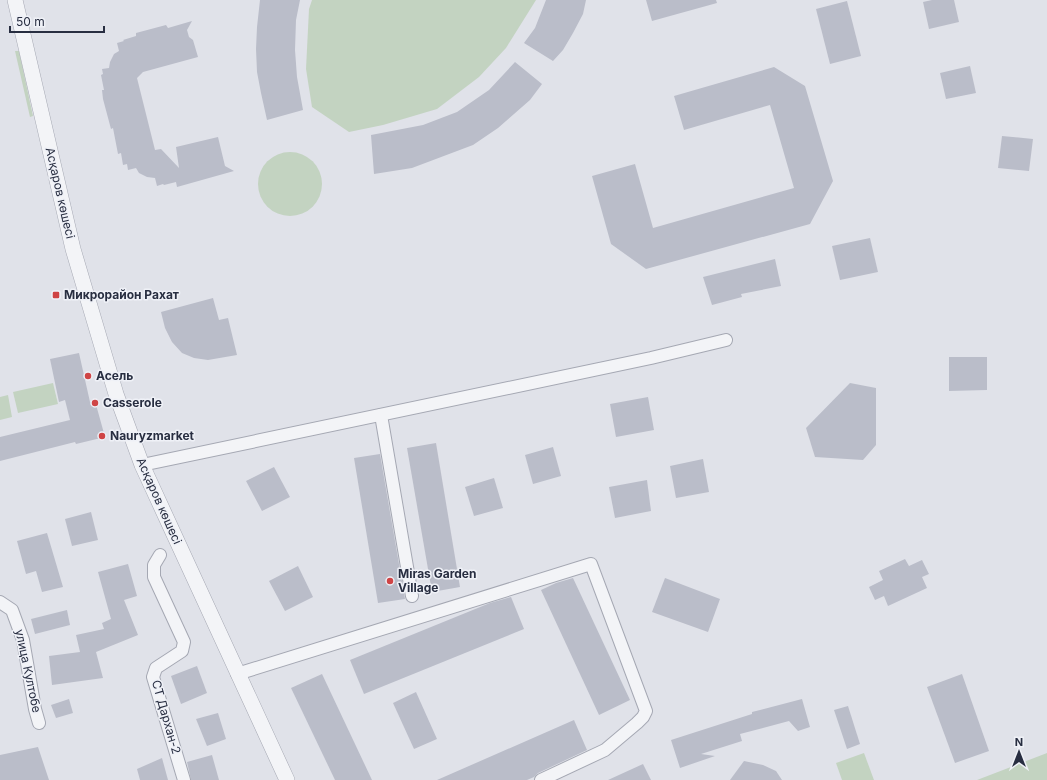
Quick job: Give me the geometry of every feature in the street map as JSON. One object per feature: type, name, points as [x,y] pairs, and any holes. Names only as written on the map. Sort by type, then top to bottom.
[{"type":"street","name":"Асқаров көшесі","points":[[15,0],[73,249],[116,394],[142,465],[287,780]]},
{"type":"street","points":[[142,465],[651,358],[726,340]]},
{"type":"street","points":[[381,415],[412,596]]},
{"type":"street","name":"СТ Дархан-2","points":[[160,555],[154,565],[154,577],[184,642],[182,651],[156,668],[153,677],[184,780]]},
{"type":"street","points":[[237,674],[591,564],[646,711],[637,723],[605,750],[541,780]]},
{"type":"street","name":"улица Култобе","points":[[0,602],[12,610],[23,640],[39,724]]},
{"type":"green space","points":[[312,0],[536,0],[506,48],[479,77],[437,109],[383,125],[349,132],[312,107],[306,69],[309,9]]},
{"type":"green space","points":[[15,51],[19,51],[33,116],[30,117]]},
{"type":"green space","points":[[290,152],[308,157],[313,161],[317,166],[322,184],[317,202],[313,207],[308,211],[290,216],[272,211],[267,207],[263,202],[258,184],[263,166],[267,161],[272,157]]},
{"type":"green space","points":[[53,383],[58,404],[18,413],[13,392]]},
{"type":"green space","points":[[8,395],[12,417],[0,420],[0,397]]},
{"type":"green space","points":[[864,753],[874,780],[842,780],[836,763]]},
{"type":"green space","points":[[1047,753],[1047,780],[977,780]]},
{"type":"building","points":[[260,0],[300,0],[296,20],[295,50],[297,77],[303,110],[267,120],[257,72],[256,49]]},
{"type":"building","points":[[546,0],[586,0],[583,14],[573,33],[563,50],[553,61],[524,43],[535,28]]},
{"type":"building","points":[[646,0],[716,0],[717,3],[652,21]]},
{"type":"building","points":[[932,0],[954,0],[959,22],[929,29],[923,2]]},
{"type":"building","points":[[847,1],[861,56],[830,64],[816,9]]},
{"type":"building","points":[[192,21],[187,30],[189,37],[193,40],[198,57],[143,72],[137,78],[155,150],[161,149],[179,168],[176,147],[218,137],[225,166],[234,171],[177,187],[176,182],[157,186],[155,178],[147,177],[139,173],[136,168],[128,170],[127,164],[123,165],[121,153],[118,154],[113,128],[111,129],[103,99],[102,90],[104,90],[101,75],[103,74],[102,69],[109,68],[114,54],[119,51],[117,43],[136,36],[136,33],[166,25],[168,28]]},
{"type":"building","points":[[515,62],[542,84],[530,100],[498,128],[473,145],[412,168],[374,174],[371,135],[423,125],[457,112],[489,90]]},
{"type":"building","points":[[970,66],[976,93],[946,99],[940,73]]},
{"type":"building","points":[[774,67],[805,86],[833,181],[810,224],[646,269],[611,244],[592,176],[635,164],[653,228],[794,188],[770,105],[684,130],[674,96]]},
{"type":"building","points":[[1002,136],[1033,139],[1029,171],[998,168]]},
{"type":"building","points":[[870,238],[878,272],[840,280],[832,246]]},
{"type":"building","points":[[775,259],[781,286],[741,294],[742,297],[712,305],[703,277]]},
{"type":"building","points":[[213,298],[219,320],[228,318],[237,355],[208,360],[194,358],[182,353],[172,342],[165,328],[161,312]]},
{"type":"building","points":[[79,353],[90,402],[95,401],[105,437],[76,444],[75,442],[0,461],[0,437],[70,420],[65,400],[59,402],[50,359]]},
{"type":"building","points":[[949,357],[987,357],[987,390],[949,391]]},
{"type":"building","points":[[850,383],[876,388],[876,445],[863,460],[815,457],[806,428]]},
{"type":"building","points":[[648,397],[654,430],[616,437],[610,404]]},
{"type":"building","points":[[436,443],[460,587],[432,592],[407,448]]},
{"type":"building","points":[[553,447],[561,476],[533,484],[525,455]]},
{"type":"building","points":[[380,454],[405,599],[378,603],[354,458]]},
{"type":"building","points":[[703,459],[709,492],[676,498],[670,466]]},
{"type":"building","points":[[274,467],[290,497],[262,511],[246,481]]},
{"type":"building","points":[[494,478],[503,508],[474,516],[465,487]]},
{"type":"building","points":[[647,480],[651,511],[615,518],[609,487]]},
{"type":"building","points":[[91,512],[98,540],[72,546],[65,519]]},
{"type":"building","points":[[47,533],[63,587],[42,592],[36,571],[26,574],[17,541]]},
{"type":"building","points":[[905,559],[909,566],[922,560],[929,574],[922,577],[927,588],[888,606],[884,596],[875,600],[869,587],[883,580],[879,571]]},
{"type":"building","points":[[128,564],[137,596],[124,600],[138,635],[96,652],[103,678],[52,685],[49,656],[80,652],[76,635],[104,629],[102,623],[111,619],[98,572]]},
{"type":"building","points":[[298,566],[313,597],[285,611],[269,581]]},
{"type":"building","points":[[573,578],[630,700],[599,715],[541,590],[556,583]]},
{"type":"building","points":[[665,578],[720,599],[708,632],[652,612]]},
{"type":"building","points":[[511,597],[524,629],[364,694],[350,660],[490,603]]},
{"type":"building","points":[[67,610],[70,625],[35,634],[31,619]]},
{"type":"building","points":[[197,666],[207,693],[181,704],[171,676]]},
{"type":"building","points":[[322,674],[372,780],[335,780],[291,688]]},
{"type":"building","points":[[962,674],[989,751],[955,763],[927,687]]},
{"type":"building","points":[[416,692],[437,739],[414,749],[393,703]]},
{"type":"building","points":[[69,699],[73,713],[56,718],[51,705]]},
{"type":"building","points":[[802,699],[810,727],[798,731],[789,721],[740,734],[742,741],[701,754],[715,756],[680,768],[671,740],[752,714],[752,712]]},
{"type":"building","points":[[848,706],[860,744],[847,749],[834,710]]},
{"type":"building","points":[[218,713],[226,739],[207,746],[196,719]]},
{"type":"building","points":[[574,720],[587,750],[538,773],[534,777],[527,780],[437,780]]},
{"type":"building","points":[[38,747],[49,780],[0,780],[0,755]]},
{"type":"building","points":[[212,755],[219,780],[191,780],[187,762]]},
{"type":"building","points":[[162,758],[168,780],[140,780],[137,769]]},
{"type":"building","points":[[744,761],[763,765],[776,771],[782,780],[730,780]]},
{"type":"building","points":[[643,764],[651,780],[608,780]]},
{"type":"place","name":"Микрорайон Рахат","points":[[56,295]]},
{"type":"place","name":"Асель","points":[[88,376]]},
{"type":"place","name":"Casserole","points":[[95,403]]},
{"type":"place","name":"Nauryzmarket","points":[[102,436]]},
{"type":"place","name":"Miras Garden Village","points":[[390,581]]}]
